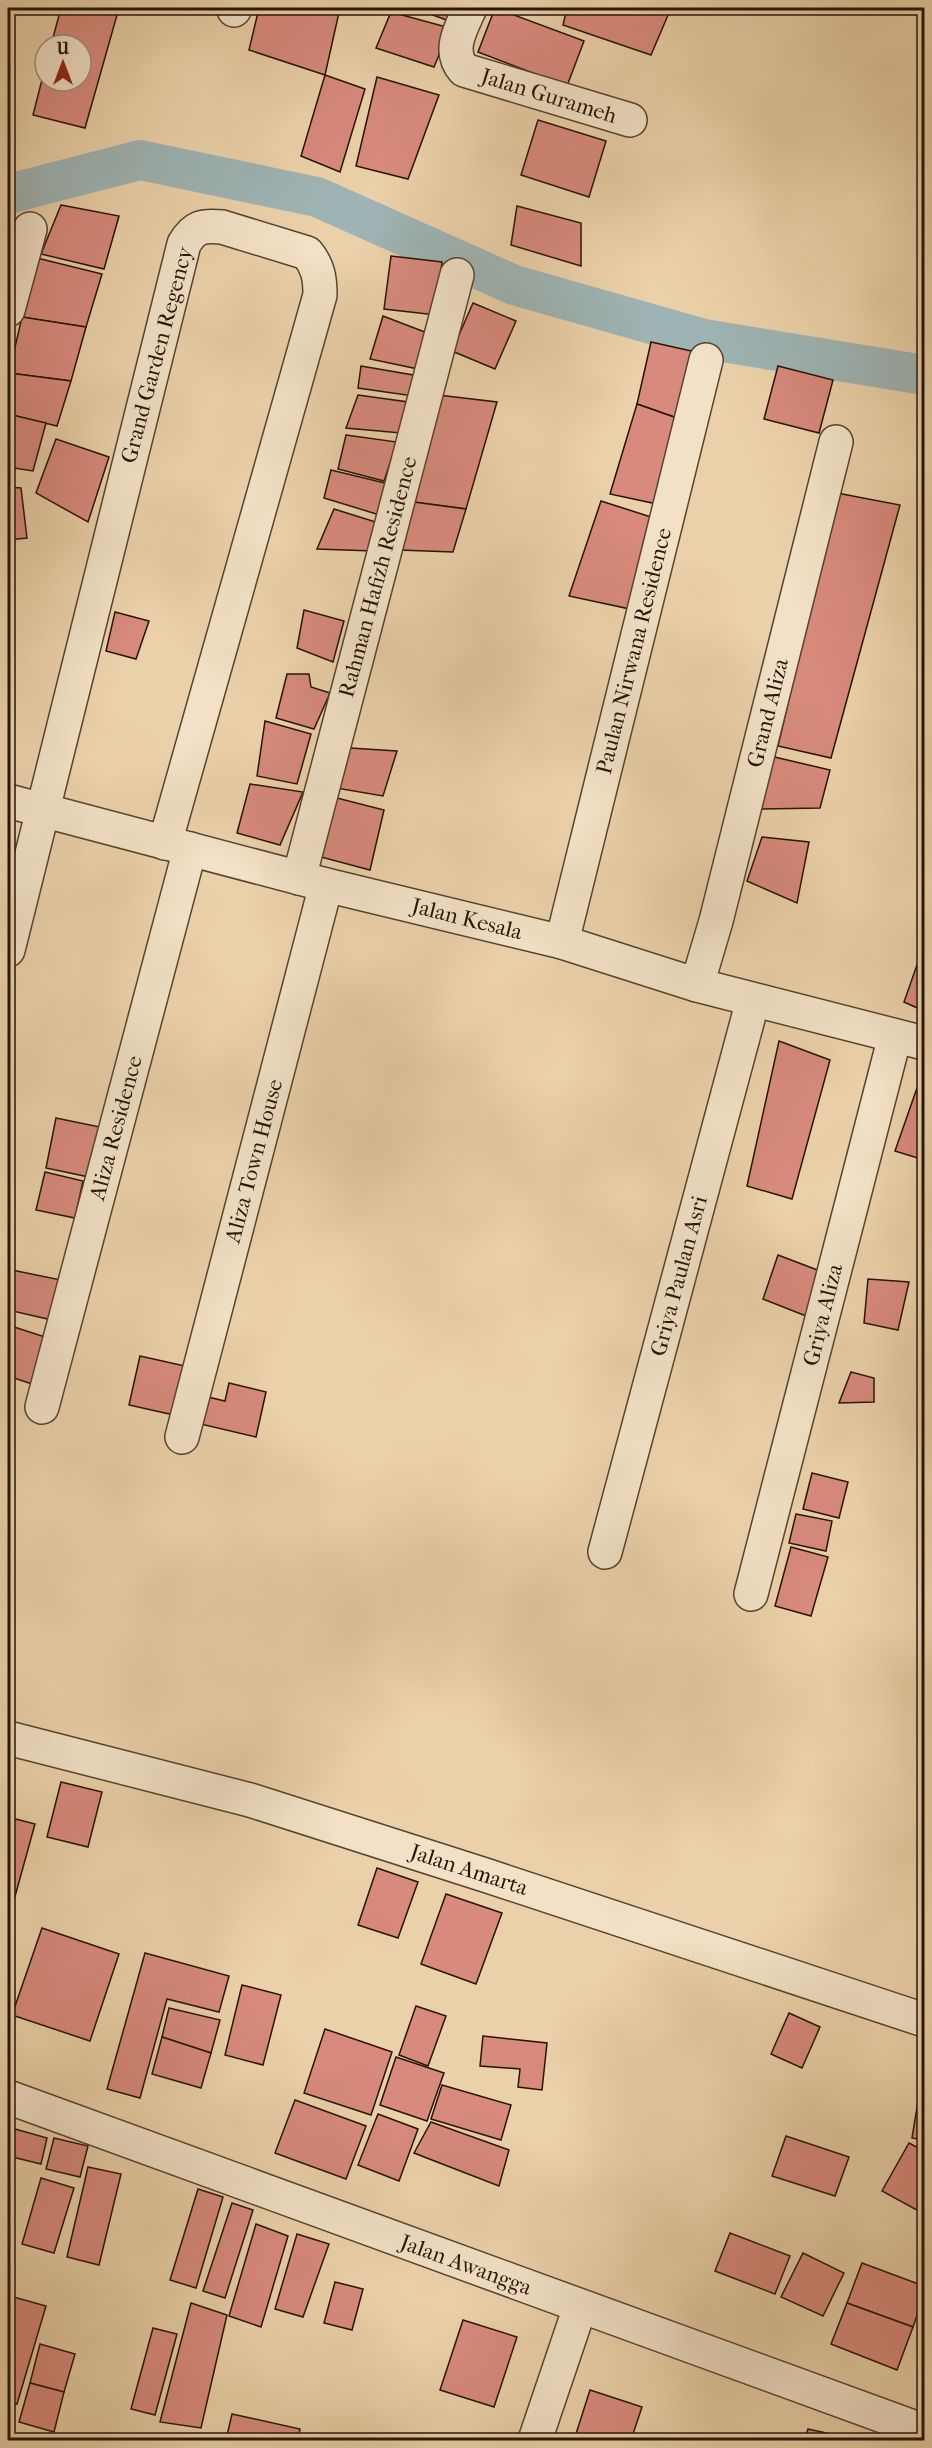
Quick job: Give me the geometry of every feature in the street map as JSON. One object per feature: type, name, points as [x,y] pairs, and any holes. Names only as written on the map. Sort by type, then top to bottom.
[{"type":"street","name":"Jalan Gurameh","points":[[470,8],[455,50],[458,63],[464,70],[630,120]]},
{"type":"street","name":"Grand Garden Regency","points":[[42,810],[184,244],[191,232],[207,225],[222,227],[307,253],[316,263],[320,279],[320,295],[178,846]]},
{"type":"street","points":[[8,310],[30,229]]},
{"type":"street","name":"Rahman Hafizh Residence","points":[[312,882],[457,275]]},
{"type":"street","name":"Paulan Nirwana Residence","points":[[562,942],[706,360]]},
{"type":"street","name":"Grand Aliza","points":[[697,985],[716,921],[836,442]]},
{"type":"street","name":"Jalan Kesala","points":[[8,801],[312,882],[562,942],[697,985],[910,1040]]},
{"type":"street","points":[[8,950],[42,810]]},
{"type":"street","name":"Aliza Residence","points":[[42,1407],[178,846]]},
{"type":"street","name":"Aliza Town House","points":[[182,1437],[312,882]]},
{"type":"street","name":"Griya Paulan Asri","points":[[605,1552],[753,1000]]},
{"type":"street","name":"Griya Aliza","points":[[752,1594],[910,1040]]},
{"type":"street","name":"Jalan Amarta","points":[[8,1738],[250,1800],[924,2020]]},
{"type":"street","name":"Jalan Awangga","points":[[8,2097],[924,2431]]},
{"type":"street","points":[[535,2440],[580,2307]]},
{"type":"building","points":[[61,8],[119,8],[85,128],[33,115],[39,93],[93,93],[93,33],[54,33]]},
{"type":"building","points":[[259,8],[340,8],[325,75],[249,50]]},
{"type":"building","points":[[414,8],[463,8],[457,24]]},
{"type":"building","points":[[495,8],[584,41],[567,86],[478,52]]},
{"type":"building","points":[[567,8],[671,8],[651,55],[563,25]]},
{"type":"building","points":[[391,12],[450,28],[434,67],[376,48]]},
{"type":"building","points":[[325,75],[365,89],[340,172],[301,156]]},
{"type":"building","points":[[377,77],[439,95],[408,179],[356,166]]},
{"type":"building","points":[[538,120],[606,141],[589,197],[521,175]]},
{"type":"building","points":[[61,205],[119,216],[104,269],[41,254]]},
{"type":"building","points":[[517,206],[581,223],[581,266],[511,245]]},
{"type":"building","points":[[391,256],[442,262],[436,315],[384,309]]},
{"type":"building","points":[[37,258],[102,274],[86,327],[22,317]]},
{"type":"building","points":[[473,303],[516,321],[495,369],[452,351]]},
{"type":"building","points":[[383,316],[430,334],[423,370],[370,359]]},
{"type":"building","points":[[22,317],[86,327],[71,381],[9,373]]},
{"type":"building","points":[[651,342],[696,352],[677,418],[637,404]]},
{"type":"building","points":[[361,366],[413,375],[413,396],[358,388]]},
{"type":"building","points":[[778,366],[833,380],[819,433],[764,419]]},
{"type":"building","points":[[9,373],[71,381],[57,426],[8,414]]},
{"type":"building","points":[[358,395],[408,402],[401,433],[346,428]]},
{"type":"building","points":[[438,395],[497,402],[466,509],[406,501]]},
{"type":"building","points":[[637,404],[677,418],[657,504],[610,494]]},
{"type":"building","points":[[8,414],[46,423],[33,471],[8,467]]},
{"type":"building","points":[[346,435],[397,442],[384,481],[338,469]]},
{"type":"building","points":[[56,439],[109,457],[88,522],[36,493]]},
{"type":"building","points":[[331,470],[393,485],[383,516],[324,498]]},
{"type":"building","points":[[8,487],[21,488],[27,538],[8,540]]},
{"type":"building","points":[[837,493],[900,505],[831,758],[778,746]]},
{"type":"building","points":[[406,501],[466,509],[453,552],[399,550]]},
{"type":"building","points":[[601,501],[651,517],[630,609],[569,596]]},
{"type":"building","points":[[334,509],[382,524],[373,551],[317,549]]},
{"type":"building","points":[[304,610],[344,621],[333,662],[297,648]]},
{"type":"building","points":[[115,612],[149,621],[136,659],[106,651]]},
{"type":"building","points":[[287,674],[309,674],[311,687],[330,693],[314,729],[276,718]]},
{"type":"building","points":[[265,721],[311,734],[297,784],[257,776]]},
{"type":"building","points":[[350,748],[397,751],[383,796],[336,788]]},
{"type":"building","points":[[766,755],[830,770],[820,808],[760,809]]},
{"type":"building","points":[[250,784],[303,792],[280,845],[237,833]]},
{"type":"building","points":[[333,797],[384,810],[370,870],[321,857]]},
{"type":"building","points":[[762,837],[809,842],[797,903],[747,881]]},
{"type":"building","points":[[924,945],[924,1011],[904,1002]]},
{"type":"building","points":[[779,1041],[830,1060],[792,1199],[747,1186]]},
{"type":"building","points":[[917,1088],[924,1090],[924,1160],[895,1151]]},
{"type":"building","points":[[56,1118],[100,1127],[89,1177],[46,1168]]},
{"type":"building","points":[[45,1172],[83,1181],[75,1218],[36,1210]]},
{"type":"building","points":[[778,1255],[820,1271],[806,1316],[763,1299]]},
{"type":"building","points":[[12,1270],[61,1280],[52,1320],[8,1310],[8,1287]]},
{"type":"building","points":[[868,1279],[909,1282],[898,1330],[864,1323]]},
{"type":"building","points":[[8,1325],[51,1339],[35,1385],[8,1376]]},
{"type":"building","points":[[140,1356],[185,1366],[174,1415],[129,1405]]},
{"type":"building","points":[[851,1372],[874,1378],[874,1402],[839,1403]]},
{"type":"building","points":[[229,1383],[266,1392],[256,1437],[192,1422],[199,1395],[225,1401]]},
{"type":"building","points":[[812,1473],[848,1482],[839,1518],[803,1509]]},
{"type":"building","points":[[796,1514],[832,1521],[826,1551],[789,1543]]},
{"type":"building","points":[[791,1547],[828,1557],[811,1616],[775,1606]]},
{"type":"building","points":[[61,1782],[102,1792],[88,1847],[47,1837]]},
{"type":"building","points":[[8,1817],[35,1824],[11,1911],[8,1910]]},
{"type":"building","points":[[377,1868],[418,1882],[398,1938],[358,1925]]},
{"type":"building","points":[[446,1894],[502,1913],[476,1984],[421,1964]]},
{"type":"building","points":[[42,1928],[119,1954],[90,2041],[12,2015]]},
{"type":"building","points":[[145,1953],[229,1976],[219,2012],[167,1999],[140,2098],[107,2089]]},
{"type":"building","points":[[242,1985],[281,1995],[263,2065],[225,2055]]},
{"type":"building","points":[[416,2006],[446,2016],[428,2066],[399,2055]]},
{"type":"building","points":[[169,2008],[220,2020],[211,2053],[162,2037]]},
{"type":"building","points":[[789,2013],[820,2027],[802,2068],[771,2054]]},
{"type":"building","points":[[325,2029],[392,2052],[371,2115],[304,2093]]},
{"type":"building","points":[[483,2036],[547,2043],[542,2090],[518,2087],[520,2069],[480,2066]]},
{"type":"building","points":[[162,2037],[211,2053],[201,2088],[152,2074]]},
{"type":"building","points":[[396,2057],[444,2073],[427,2121],[380,2105]]},
{"type":"building","points":[[921,2083],[924,2084],[924,2140],[912,2138]]},
{"type":"building","points":[[442,2085],[511,2105],[501,2140],[431,2119]]},
{"type":"building","points":[[295,2100],[366,2126],[346,2179],[275,2153]]},
{"type":"building","points":[[378,2114],[418,2129],[399,2181],[358,2165]]},
{"type":"building","points":[[431,2122],[509,2150],[499,2186],[414,2153]]},
{"type":"building","points":[[15,2129],[47,2138],[41,2164],[8,2156]]},
{"type":"building","points":[[786,2136],[849,2157],[835,2196],[772,2176]]},
{"type":"building","points":[[54,2138],[88,2146],[80,2177],[46,2169]]},
{"type":"building","points":[[909,2143],[924,2151],[924,2214],[882,2191]]},
{"type":"building","points":[[88,2167],[121,2174],[99,2265],[67,2257]]},
{"type":"building","points":[[41,2178],[74,2188],[54,2253],[22,2244]]},
{"type":"building","points":[[198,2189],[223,2197],[196,2288],[170,2280]]},
{"type":"building","points":[[232,2203],[253,2210],[225,2298],[203,2291]]},
{"type":"building","points":[[256,2224],[288,2236],[261,2327],[229,2316]]},
{"type":"building","points":[[730,2233],[790,2256],[775,2294],[715,2271]]},
{"type":"building","points":[[297,2234],[329,2244],[303,2317],[275,2309]]},
{"type":"building","points":[[803,2253],[844,2273],[823,2316],[781,2297]]},
{"type":"building","points":[[862,2263],[924,2286],[924,2295],[913,2327],[847,2303]]},
{"type":"building","points":[[335,2282],[363,2289],[352,2330],[324,2323]]},
{"type":"building","points":[[10,2296],[46,2306],[17,2404],[8,2402],[8,2303]]},
{"type":"building","points":[[191,2303],[227,2315],[201,2428],[160,2422]]},
{"type":"building","points":[[847,2303],[913,2327],[897,2370],[831,2344]]},
{"type":"building","points":[[463,2320],[517,2337],[494,2407],[440,2390]]},
{"type":"building","points":[[153,2328],[177,2334],[155,2415],[131,2409]]},
{"type":"building","points":[[40,2344],[75,2354],[64,2392],[30,2383]]},
{"type":"building","points":[[30,2383],[64,2392],[54,2432],[19,2422]]},
{"type":"building","points":[[590,2390],[642,2407],[631,2440],[574,2440]]},
{"type":"building","points":[[232,2414],[300,2429],[298,2440],[226,2440]]},
{"type":"building","points":[[808,2429],[858,2440],[805,2440]]},
{"type":"waterway","points":[[8,194],[140,160],[317,197],[514,285],[704,339],[924,375]]}]
